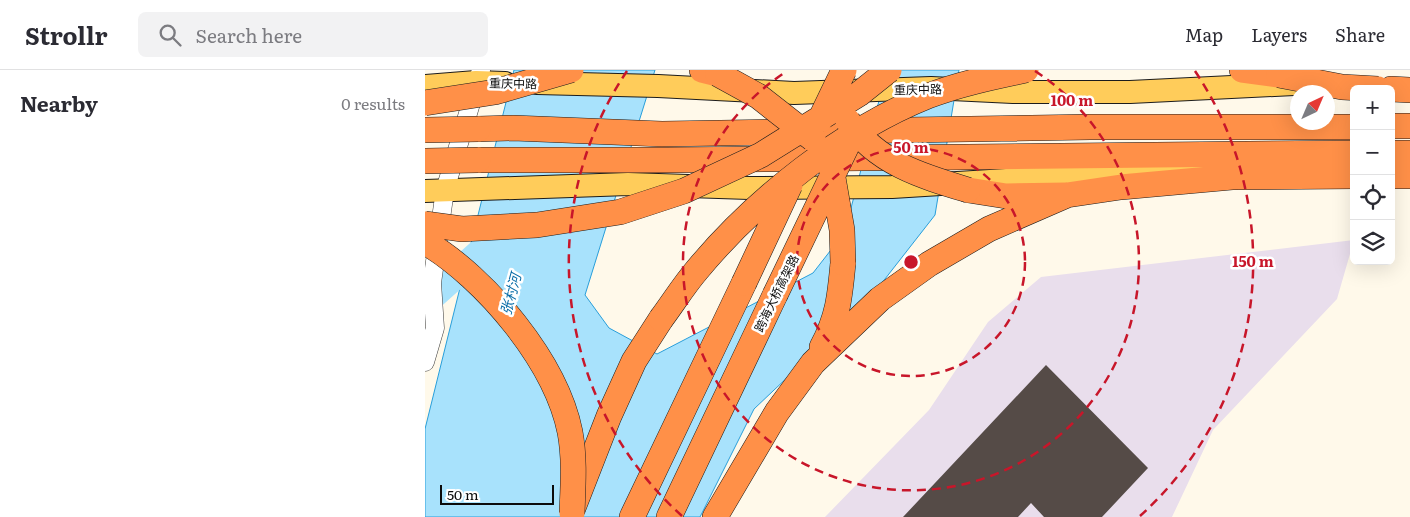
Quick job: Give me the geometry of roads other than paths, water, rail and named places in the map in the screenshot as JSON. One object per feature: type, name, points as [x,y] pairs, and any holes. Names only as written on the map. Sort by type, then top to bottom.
[{"type":"highway","points":[[425,104],[495,92],[571,70]]},
{"type":"highway","points":[[702,70],[718,74],[758,96],[814,140],[834,175],[843,230],[843,263],[839,305],[831,332],[813,363],[777,412],[715,517]]},
{"type":"highway","points":[[828,70],[847,120],[857,134],[876,152],[925,177],[968,190],[1006,196],[1067,195],[1121,186],[1232,177],[1350,176]]},
{"type":"highway","points":[[632,517],[844,70]]},
{"type":"highway","points":[[571,515],[609,416],[634,361],[661,319],[697,270],[731,234],[796,174],[826,152],[877,122],[929,96],[974,82],[1027,70]]},
{"type":"highway","points":[[1242,70],[1272,73],[1350,87]]},
{"type":"highway","points":[[425,224],[462,229],[537,225],[619,212],[684,191],[761,155],[884,77]]},
{"type":"highway","name":"跨海大桥高架路","points":[[669,517],[884,77]]},
{"type":"highway","points":[[1395,90],[1410,90]]},
{"type":"highway","points":[[1395,126],[1410,126]]},
{"type":"highway","points":[[425,130],[513,128],[662,134],[1091,127],[1350,127]]},
{"type":"highway","points":[[1395,153],[1410,153]]},
{"type":"highway","points":[[425,161],[1350,154]]},
{"type":"highway","points":[[1395,176],[1410,176]]},
{"type":"highway","points":[[813,363],[880,299],[929,264],[989,229],[1067,195]]},
{"type":"highway","points":[[425,242],[467,273],[514,321],[541,359],[561,402],[569,431],[573,458],[571,515]]},
{"type":"main road","name":"重庆中路","points":[[425,86],[479,76],[505,82],[658,86],[794,93],[884,77],[959,89],[1013,92],[1130,92],[1410,78]]},
{"type":"main road","points":[[435,191],[628,184],[678,187],[892,187],[1279,163],[1350,162]]},
{"type":"main road","points":[[1395,162],[1410,162]]},
{"type":"street","points":[[425,362],[435,328],[432,283],[435,191],[479,76]]},
{"type":"water","name":"张村河","points":[[514,70],[655,70],[585,295],[609,328],[657,354],[813,273],[834,246],[851,208],[887,70],[959,70],[935,215],[867,302],[754,409],[700,517],[425,517],[425,429]]},
{"type":"waterway","points":[[425,302],[480,253]]}]
